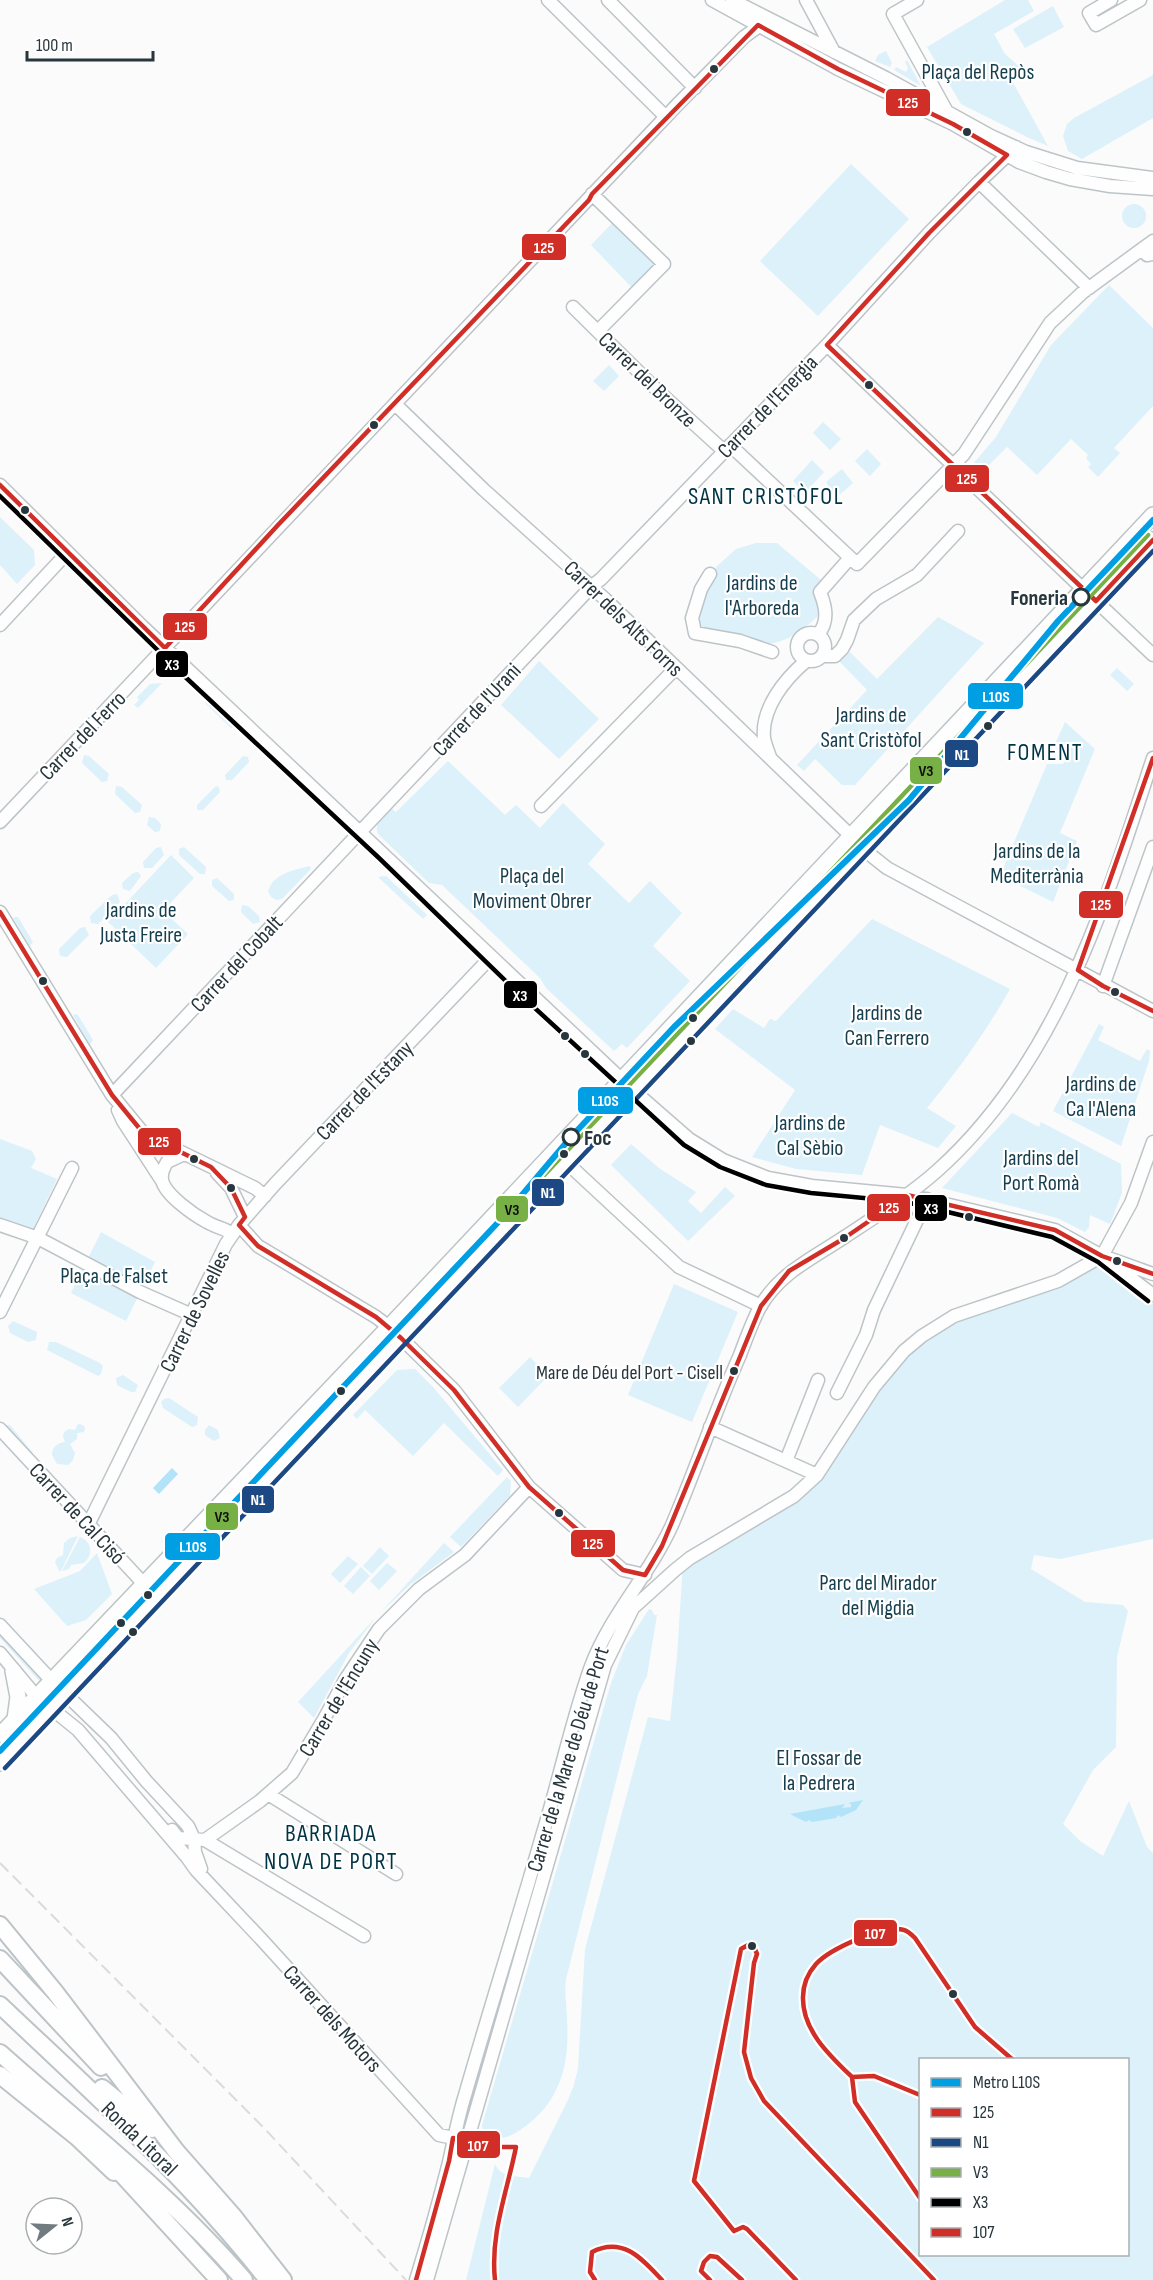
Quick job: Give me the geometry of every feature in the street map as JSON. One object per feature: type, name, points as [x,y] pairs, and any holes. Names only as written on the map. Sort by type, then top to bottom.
[{"type":"highway","points":[[0,1925],[55,1992],[176,2151],[233,2216],[283,2280]]},
{"type":"highway","points":[[0,1959],[160,2129]]},
{"type":"highway","name":"Ronda Litoral","points":[[0,2006],[174,2171],[214,2214],[268,2280]]},
{"type":"highway","points":[[14,2019],[123,2105],[176,2151]]},
{"type":"highway","name":"Ronda Litoral","points":[[0,2053],[144,2178],[185,2217],[244,2280]]},
{"type":"highway","points":[[0,2074],[77,2138],[152,2207]]},
{"type":"highway","points":[[41,2089],[219,2280]]},
{"type":"main road","points":[[0,1735],[388,1327],[1153,514]]},
{"type":"main road","points":[[0,1763],[1153,540]]},
{"type":"main road","points":[[1083,589],[1096,601]]},
{"type":"main road","points":[[850,836],[863,849]]},
{"type":"main road","points":[[621,1079],[634,1091]]},
{"type":"main road","points":[[388,1327],[401,1338]]},
{"type":"main road","points":[[14,1671],[18,1697],[15,1719]]},
{"type":"street","points":[[608,0],[695,88]]},
{"type":"street","points":[[712,0],[834,52],[991,136],[1046,172],[1110,186],[1153,189]]},
{"type":"street","points":[[732,0],[838,69],[1011,151],[1077,168],[1153,178]]},
{"type":"street","points":[[806,0],[834,52],[838,69]]},
{"type":"street","points":[[916,0],[893,14],[946,111]]},
{"type":"street","points":[[1111,0],[1089,13],[1096,25],[1140,0]]},
{"type":"street","points":[[552,1],[666,117]]},
{"type":"street","name":"Carrer del Ferro","points":[[0,822],[278,525],[666,117],[744,37],[768,24]]},
{"type":"street","name":"Carrer de l'Energia","points":[[591,586],[601,579],[1011,151]]},
{"type":"street","points":[[979,182],[1089,288]]},
{"type":"street","points":[[592,194],[664,264],[598,331]]},
{"type":"street","points":[[818,635],[826,617],[825,605],[820,592],[849,559],[857,564],[865,558],[964,454],[1050,323],[1089,288],[1153,241]]},
{"type":"street","name":"Carrer del Bronze","points":[[573,307],[657,390],[727,448],[849,559]]},
{"type":"street","points":[[826,345],[1083,589]]},
{"type":"street","name":"Carrer dels Alts Forns","points":[[395,404],[484,490],[591,586],[850,836]]},
{"type":"street","points":[[0,485],[165,648],[621,1079]]},
{"type":"street","points":[[823,656],[825,644],[818,635],[805,634],[796,643],[797,654],[807,661],[814,662],[823,656],[834,656],[842,649],[854,620],[876,599],[917,575],[958,531]]},
{"type":"street","points":[[0,625],[67,553]]},
{"type":"street","points":[[710,574],[701,589],[692,618],[695,633],[740,641],[772,652]]},
{"type":"street","name":"Carrer de l'Urani","points":[[361,831],[591,586]]},
{"type":"street","points":[[1096,601],[1153,655]]},
{"type":"street","points":[[770,758],[764,737],[768,712],[789,676],[807,661]]},
{"type":"street","points":[[541,806],[672,672]]},
{"type":"street","name":"Carrer de la Mare de Déu de Port","points":[[416,2280],[449,2161],[453,2138],[591,1668],[607,1630],[645,1575],[673,1523],[760,1306],[789,1271],[843,1239],[907,1195],[939,1168],[972,1136],[997,1105],[1048,1030],[1078,970],[1153,758]]},
{"type":"street","name":"Carrer del Cobalt","points":[[112,1095],[361,831]]},
{"type":"street","points":[[1103,986],[1153,847]]},
{"type":"street","points":[[863,849],[887,868],[1153,1011]]},
{"type":"street","points":[[1142,881],[1153,868]]},
{"type":"street","points":[[0,912],[112,1095],[144,1134],[255,1188],[265,1196]]},
{"type":"street","name":"Carrer de l'Estany","points":[[239,1225],[491,957]]},
{"type":"street","points":[[634,1091],[689,1139],[723,1160],[768,1178],[812,1186],[907,1195],[1055,1230],[1102,1256],[1153,1295]]},
{"type":"street","points":[[112,1095],[123,1121],[172,1195],[188,1211],[209,1223],[223,1228],[239,1225]]},
{"type":"street","points":[[1102,1256],[1131,1203],[1153,1142]]},
{"type":"street","points":[[162,1181],[163,1170],[167,1162],[184,1154]]},
{"type":"street","points":[[567,1163],[679,1268],[760,1306]]},
{"type":"street","points":[[211,1167],[231,1188],[239,1225],[258,1246],[376,1317],[388,1327]]},
{"type":"street","points":[[0,1312],[72,1168]]},
{"type":"street","points":[[837,1393],[866,1335],[874,1310],[927,1199]]},
{"type":"street","points":[[0,1225],[38,1238],[140,1292],[192,1315]]},
{"type":"street","name":"Carrer de Sovelles","points":[[88,1525],[239,1225]]},
{"type":"street","points":[[1102,1256],[1153,1274]]},
{"type":"street","name":"Carrer de la Mare de Déu de Port","points":[[427,2280],[605,1665],[633,1608],[683,1563],[794,1496],[817,1475],[880,1378],[904,1351],[922,1336],[954,1316],[1058,1281],[1102,1256]]},
{"type":"street","points":[[401,1338],[454,1390],[529,1487],[623,1570],[645,1575]]},
{"type":"street","points":[[786,1461],[818,1380]]},
{"type":"street","points":[[710,1427],[817,1475]]},
{"type":"street","name":"Carrer de Cal Cisó","points":[[0,1429],[156,1597]]},
{"type":"street","name":"Carrer de l'Encuny","points":[[200,1839],[268,1794],[292,1773],[345,1680],[379,1629],[419,1589],[465,1555],[529,1487]]},
{"type":"street","points":[[0,1625],[65,1694]]},
{"type":"street","points":[[0,1653],[36,1696]]},
{"type":"street","name":"Carrer dels Motors","points":[[65,1694],[94,1720],[200,1839],[199,1865],[207,1880]]},
{"type":"street","name":"Carrer dels Motors","points":[[36,1696],[72,1725],[196,1870],[439,2135],[468,2141]]},
{"type":"street","points":[[115,1773],[124,1767],[135,1768]]},
{"type":"street","points":[[268,1794],[396,1874]]},
{"type":"street","points":[[159,1824],[165,1823],[178,1838],[200,1839],[364,1936]]},
{"type":"green space","name":"Plaça del Repòs","points":[[1005,0],[1028,0],[1034,11],[994,34],[1005,54],[1023,70],[1011,79],[1048,146],[961,104],[927,47]]},
{"type":"green space","points":[[1053,6],[1064,27],[1025,48],[1013,29]]},
{"type":"green space","points":[[886,51],[892,63],[890,67],[875,61],[878,55]]},
{"type":"green space","points":[[907,60],[921,86],[894,70],[896,67],[906,72],[908,68],[905,62]]},
{"type":"green space","points":[[1153,75],[1153,118],[1082,159],[1068,151],[1063,136],[1067,124]]},
{"type":"green space","points":[[851,164],[909,219],[818,316],[760,261]]},
{"type":"green space","points":[[1134,204],[1139,205],[1145,211],[1145,221],[1139,227],[1134,228],[1129,227],[1123,221],[1122,216],[1123,211],[1129,205]]},
{"type":"green space","points":[[617,218],[664,264],[636,292],[591,245]]},
{"type":"green space","points":[[1109,285],[1153,328],[1153,406],[1114,448],[1120,453],[1098,477],[1088,467],[1091,464],[1086,458],[1088,455],[1071,439],[1037,475],[1007,447],[981,473],[972,465],[996,437],[1051,345]]},
{"type":"green space","points":[[609,365],[619,376],[604,391],[593,381]]},
{"type":"green space","points":[[823,422],[841,439],[830,450],[813,433]]},
{"type":"green space","points":[[867,449],[881,464],[870,476],[855,461]]},
{"type":"green space","points":[[812,460],[824,472],[805,493],[793,481]]},
{"type":"green space","points":[[842,469],[853,483],[836,498],[826,482]]},
{"type":"green space","points":[[0,517],[34,550],[35,565],[17,584],[0,565]]},
{"type":"green space","name":"Jardins de l'Arboreda","points":[[756,543],[777,543],[821,580],[813,589],[821,613],[805,628],[790,637],[763,644],[748,643],[696,631],[699,601],[716,567],[736,549]]},
{"type":"green space","name":"Jardins de Sant Cristòfol","points":[[938,617],[984,643],[855,785],[842,785],[815,759],[804,771],[797,765],[867,690],[839,661],[850,652],[877,679]]},
{"type":"green space","points":[[539,661],[599,719],[559,759],[501,705]]},
{"type":"green space","points":[[1117,668],[1134,684],[1127,691],[1110,675]]},
{"type":"green space","points":[[162,683],[138,708],[134,705],[139,700],[137,697],[150,684]]},
{"type":"green space","points":[[207,698],[236,726],[231,728],[205,703]]},
{"type":"green space","name":"Jardins de la Mediterrània","points":[[1065,722],[1095,749],[1060,833],[1077,841],[1053,902],[1000,876],[1047,764],[1063,764],[1066,759],[1054,746]]},
{"type":"green space","points":[[84,755],[89,756],[109,774],[107,781],[102,782],[82,763]]},
{"type":"green space","points":[[243,756],[248,757],[249,762],[232,780],[226,780],[225,775]]},
{"type":"green space","name":"Plaça del Moviment Obrer","points":[[448,761],[505,815],[516,805],[540,828],[563,803],[605,844],[588,864],[629,903],[650,881],[682,913],[653,946],[690,981],[627,1048],[622,1044],[614,1051],[546,988],[540,978],[442,885],[429,883],[378,834],[377,826],[382,817],[391,808],[396,812]]},
{"type":"green space","points":[[116,786],[122,787],[142,805],[140,812],[135,813],[115,794]]},
{"type":"green space","points":[[216,786],[219,787],[220,792],[203,810],[197,810],[197,805]]},
{"type":"green space","points":[[149,817],[155,818],[161,824],[160,831],[155,832],[147,825]]},
{"type":"green space","points":[[161,847],[164,855],[152,868],[144,868],[143,862],[156,848]]},
{"type":"green space","points":[[184,847],[206,867],[205,874],[200,874],[179,855],[179,849]]},
{"type":"green space","name":"Jardins de Justa Freire","points":[[171,855],[194,878],[163,911],[188,934],[156,968],[108,922]]},
{"type":"green space","points":[[310,866],[311,869],[282,899],[276,900],[271,897],[268,891],[280,876]]},
{"type":"green space","points":[[138,872],[141,876],[130,891],[123,889],[122,883],[133,873]]},
{"type":"green space","points":[[386,876],[427,915],[423,919],[378,877]]},
{"type":"green space","points":[[217,878],[234,894],[234,900],[229,901],[212,886],[212,880]]},
{"type":"green space","points":[[117,894],[120,902],[98,924],[91,923],[90,916],[112,895]]},
{"type":"green space","points":[[242,905],[248,906],[259,916],[260,922],[253,924],[241,912]]},
{"type":"green space","points":[[18,917],[33,942],[30,946],[13,918]]},
{"type":"green space","name":"Jardins de Can Ferrero","points":[[872,919],[1010,989],[971,1050],[927,1108],[956,1126],[938,1148],[880,1125],[862,1175],[796,1169],[752,1157],[795,1090],[715,1029],[733,1009],[764,1028],[770,1019],[776,1021]]},
{"type":"green space","points":[[85,927],[89,935],[67,957],[60,956],[59,949],[80,928]]},
{"type":"green space","points":[[73,1015],[78,1015],[93,1040],[90,1045]]},
{"type":"green space","name":"Jardins de Ca l'Alena","points":[[1099,1024],[1104,1027],[1098,1040],[1140,1061],[1147,1049],[1150,1051],[1149,1061],[1121,1146],[1053,1111]]},
{"type":"green space","name":"Jardins del Port Romà","points":[[1012,1113],[1039,1127],[1041,1122],[1121,1164],[1122,1193],[1110,1224],[1090,1215],[1089,1227],[1085,1232],[1057,1218],[942,1188]]},
{"type":"green space","points":[[0,1139],[32,1151],[36,1159],[31,1168],[57,1179],[28,1239],[0,1229]]},
{"type":"green space","points":[[631,1144],[659,1168],[696,1192],[688,1201],[701,1213],[725,1187],[735,1196],[688,1241],[611,1165]]},
{"type":"green space","name":"Plaça de Falset","points":[[101,1232],[155,1262],[126,1321],[71,1293]]},
{"type":"green space","points":[[1102,1256],[1153,1304],[1153,1539],[1060,1559],[1034,1555],[1031,1569],[1085,1602],[1123,1605],[1128,1611],[1117,1657],[1116,1747],[1093,1770],[1063,1824],[1080,1841],[1103,1856],[1129,1801],[1147,1847],[1153,1853],[1153,2280],[466,2280],[495,2164],[505,2174],[529,2178],[574,2085],[578,2068],[585,1949],[648,1717],[670,1721],[683,1563],[817,1475],[874,1387],[922,1336]]},
{"type":"green space","points":[[674,1284],[738,1312],[692,1422],[628,1395]]},
{"type":"green space","points":[[13,1321],[37,1332],[36,1340],[28,1342],[10,1333],[8,1326]]},
{"type":"green space","points":[[49,1342],[56,1342],[100,1363],[103,1366],[101,1374],[98,1376],[47,1350]]},
{"type":"green space","points":[[530,1357],[548,1376],[518,1407],[499,1388]]},
{"type":"green space","points":[[415,1369],[503,1470],[498,1476],[444,1423],[413,1456],[365,1410],[357,1419],[353,1415],[397,1370]]},
{"type":"green space","points":[[123,1375],[138,1385],[135,1392],[117,1385],[116,1378]]},
{"type":"green space","points":[[169,1398],[198,1417],[197,1425],[192,1427],[163,1408],[161,1402]]},
{"type":"green space","points":[[78,1424],[85,1428],[84,1432],[77,1433],[77,1439],[70,1444],[75,1453],[73,1460],[68,1465],[57,1464],[52,1455],[54,1448],[57,1444],[65,1442],[64,1432],[69,1429],[75,1430]]},
{"type":"green space","points":[[7,1425],[10,1425],[33,1453],[30,1453]]},
{"type":"green space","points":[[209,1425],[218,1430],[220,1438],[214,1441],[205,1435],[205,1430]]},
{"type":"green space","points":[[507,1477],[511,1481],[510,1496],[461,1547],[450,1537]]},
{"type":"green space","points":[[78,1536],[59,1571],[55,1562],[63,1555],[64,1543]]},
{"type":"green space","points":[[80,1537],[89,1545],[90,1552],[87,1560],[84,1563],[71,1565],[69,1569],[62,1571]]},
{"type":"green space","points":[[444,1543],[454,1552],[411,1584],[381,1612]]},
{"type":"green space","points":[[380,1547],[389,1556],[372,1574],[363,1566]]},
{"type":"green space","points":[[97,1553],[112,1594],[86,1620],[67,1626],[34,1589],[80,1571]]},
{"type":"green space","points":[[348,1556],[358,1564],[340,1583],[331,1574]]},
{"type":"green space","points":[[387,1563],[397,1571],[379,1590],[370,1581]]},
{"type":"green space","points":[[361,1567],[370,1576],[353,1594],[344,1586]]},
{"type":"green space","points":[[649,1609],[657,1615],[647,1676],[638,1694],[566,1979],[567,2037],[564,2069],[552,2098],[531,2122],[509,2136],[491,2137],[483,2132],[482,2125],[611,1683],[626,1645]]},
{"type":"green space","points":[[376,1617],[349,1653],[314,1718],[298,1702]]},
{"type":"green space","points":[[0,1632],[44,1681],[41,1683],[0,1638]]},
{"type":"water","points":[[172,1468],[178,1474],[159,1494],[153,1488]]},
{"type":"water","points":[[863,1800],[856,1810],[841,1817],[838,1815],[836,1818],[806,1822],[790,1814],[845,1804],[842,1808],[851,1807],[848,1803]]},
{"type":"railway","points":[[0,1863],[263,2127],[406,2280]]},
{"type":"metro line","name":"L10S","points":[[0,1751],[505,1215],[571,1137],[674,1027],[909,800],[1058,621],[1153,520]]},
{"type":"transit line","name":"125","points":[[0,485],[165,648],[278,525],[589,200],[592,194],[758,25],[838,69],[953,124],[1007,155],[929,233],[827,345],[1096,601],[1153,540]]},
{"type":"transit line","name":"X3","points":[[0,496],[181,673],[379,858],[513,988],[684,1145],[720,1167],[766,1185],[811,1193],[906,1202],[1052,1237],[1098,1262],[1148,1301]]},
{"type":"transit line","name":"V3","points":[[0,1752],[1148,535]]},
{"type":"transit line","name":"N1","points":[[5,1768],[1153,551]]},
{"type":"transit line","name":"125","points":[[1153,758],[1078,970],[1103,986],[1153,1011]]},
{"type":"transit line","name":"125","points":[[0,912],[112,1095],[144,1134],[211,1167],[231,1188],[245,1217],[239,1225],[258,1246],[376,1317],[401,1338],[454,1390],[529,1487],[623,1570],[645,1575],[662,1546],[761,1306],[789,1271],[843,1239],[907,1195],[1055,1230],[1102,1256],[1153,1274]]},
{"type":"transit line","name":"107","points":[[852,2077],[819,2042],[812,2031],[804,2009],[805,1984],[808,1975],[823,1958],[858,1939],[895,1929],[910,1933],[915,1938],[975,2027],[1011,2058]]},
{"type":"transit line","name":"107","points":[[734,2231],[694,2181],[741,1949],[748,1945],[754,1947],[757,1954],[744,2052],[751,2078],[764,2101],[934,2280]]},
{"type":"transit line","name":"107","points":[[852,2077],[874,2076],[919,2095]]},
{"type":"transit line","name":"107","points":[[852,2077],[855,2102],[919,2197]]},
{"type":"transit line","name":"107","points":[[416,2280],[449,2161],[453,2138],[487,2147],[516,2147],[497,2230],[495,2280]]},
{"type":"transit line","name":"107","points":[[734,2231],[743,2227],[747,2229],[796,2280]]},
{"type":"transit line","name":"107","points":[[595,2280],[590,2272],[592,2252],[613,2247],[631,2252],[662,2280]]},
{"type":"transit line","name":"107","points":[[710,2280],[701,2271],[704,2262],[710,2256],[717,2257],[742,2280]]},
{"type":"place","name":"Foneria","points":[[1081,597]]},
{"type":"place","name":"Foc","points":[[571,1137]]},
{"type":"place","name":"Mare de Déu del Port - Cisell","points":[[734,1371]]},
{"type":"district","name":"SANT CRISTÒFOL","points":[[766,496]]},
{"type":"district","name":"FOMENT","points":[[1045,752]]},
{"type":"district","name":"BARRIADA NOVA DE PORT","points":[[331,1847]]},
{"type":"park label","name":"Jardins de Cal Sèbio","points":[[810,1134]]},
{"type":"park label","name":"Parc del Mirador del Migdia","points":[[878,1595]]},
{"type":"park label","name":"El Fossar de la Pedrera","points":[[819,1770]]}]
